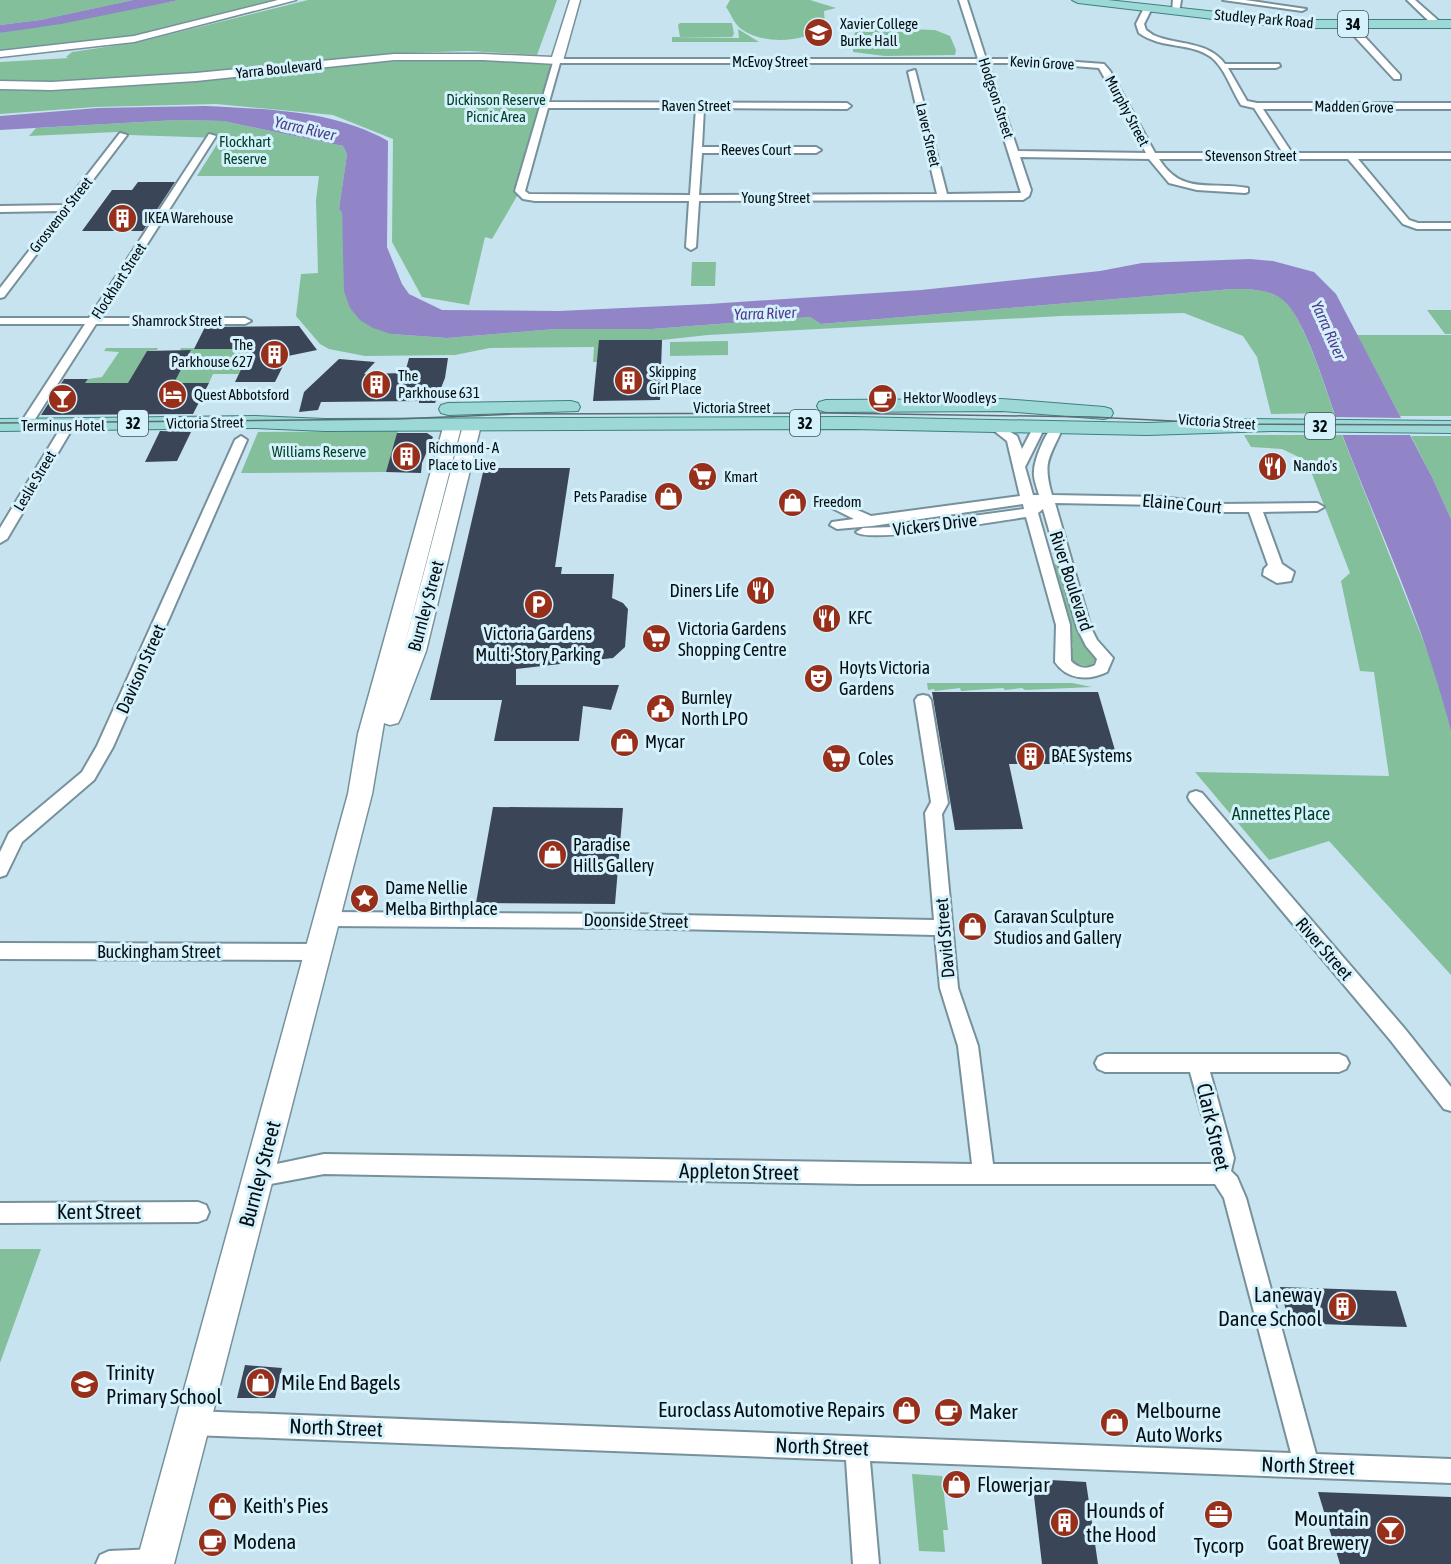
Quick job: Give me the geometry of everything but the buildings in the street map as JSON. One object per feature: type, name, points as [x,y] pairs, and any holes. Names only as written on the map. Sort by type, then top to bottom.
[{"type":"main road","name":"Studley Park Road","points":[[1078,0],[1148,8],[1177,6],[1277,23],[1451,24]]},
{"type":"main road","name":"Victoria Street","points":[[0,425],[266,422],[325,425],[466,416],[874,405],[1002,405],[1054,418],[1218,429],[1270,426],[1451,427]]},
{"type":"main road","name":"Victoria Street","points":[[466,416],[994,426],[1054,418]]},
{"type":"street","points":[[0,54],[74,48],[134,39],[291,0]]},
{"type":"street","points":[[544,105],[575,0]]},
{"type":"street","name":"Hodgson Street","points":[[963,0],[1026,190],[1025,196]]},
{"type":"street","points":[[1227,0],[1302,9]]},
{"type":"street","points":[[1297,0],[1302,9],[1320,24]]},
{"type":"street","points":[[1411,0],[1437,24]]},
{"type":"street","points":[[1148,8],[1139,27],[1144,34],[1168,44],[1206,52],[1214,56],[1244,103],[1257,106],[1289,156]]},
{"type":"street","points":[[1348,24],[1397,77]]},
{"type":"street","name":"Yarra Boulevard","points":[[0,85],[60,86],[196,77],[394,57],[460,56],[557,61]]},
{"type":"street","name":"McEvoy Street","points":[[557,61],[983,60]]},
{"type":"street","name":"Kevin Grove","points":[[983,60],[1101,66]]},
{"type":"street","points":[[1221,66],[1276,64],[1285,71]]},
{"type":"street","name":"Murphy Street","points":[[1101,66],[1107,71],[1166,177],[1174,182],[1245,190]]},
{"type":"street","name":"Laver Street","points":[[912,72],[943,198]]},
{"type":"street","name":"Raven Street","points":[[544,105],[847,105]]},
{"type":"street","name":"Young Street","points":[[544,105],[520,191],[525,197],[1011,199],[1025,196]]},
{"type":"street","points":[[691,247],[700,106]]},
{"type":"street","name":"Madden Grove","points":[[1257,106],[1451,106]]},
{"type":"street","name":"Grosvenor Street","points":[[0,295],[123,135]]},
{"type":"street","name":"Flockhart Street","points":[[26,424],[212,136]]},
{"type":"street","name":"Reeves Court","points":[[697,150],[816,150]]},
{"type":"street","name":"Stevenson Street","points":[[1015,156],[1451,156]]},
{"type":"street","points":[[1351,156],[1406,222],[1418,226],[1451,226]]},
{"type":"street","points":[[0,209],[66,208]]},
{"type":"street","name":"Shamrock Street","points":[[0,321],[245,321]]},
{"type":"street","name":"Burnley Street","points":[[155,1563],[363,783],[370,734],[422,536],[466,416]]},
{"type":"street","name":"Burnley Street","points":[[363,783],[415,651],[444,537],[466,416]]},
{"type":"street","points":[[1019,467],[1054,418]]},
{"type":"street","name":"River Boulevard","points":[[994,426],[1013,439],[1029,506],[1063,625],[1064,640],[1061,656],[1063,662],[1072,670],[1084,673],[1096,672],[1104,666],[1105,658],[1085,631],[1054,530],[1039,464],[1054,418]]},
{"type":"street","name":"Leslie Street","points":[[0,539],[69,424]]},
{"type":"street","name":"Davison Street","points":[[0,870],[15,838],[88,776],[105,747],[241,440]]},
{"type":"street","points":[[1029,506],[1047,500]]},
{"type":"street","name":"Elaine Court","points":[[1047,500],[1161,501],[1208,508],[1317,507]]},
{"type":"street","points":[[835,504],[881,526],[903,524],[916,528]]},
{"type":"street","name":"Vickers Drive","points":[[937,518],[916,528],[891,531],[837,528],[872,522],[937,518],[1029,506]]},
{"type":"street","points":[[1255,509],[1276,568]]},
{"type":"street","points":[[1036,531],[1054,530]]},
{"type":"street","points":[[422,536],[444,537]]},
{"type":"street","points":[[1044,555],[1061,555]]},
{"type":"street","points":[[393,651],[415,651]]},
{"type":"street","name":"David Street","points":[[923,700],[940,803],[933,813],[945,928],[945,959],[949,988],[968,1046],[984,1174]]},
{"type":"street","name":"River Street","points":[[1196,797],[1398,1035],[1451,1102]]},
{"type":"street","name":"Doonside Street","points":[[327,919],[627,921],[945,928]]},
{"type":"street","name":"Buckingham Street","points":[[0,951],[318,952]]},
{"type":"street","name":"Clark Street","points":[[1105,1063],[1339,1063]]},
{"type":"street","name":"Clark Street","points":[[1198,1063],[1224,1158],[1220,1174],[1229,1184],[1235,1198],[1307,1467]]},
{"type":"street","name":"Appleton Street","points":[[260,1176],[324,1164],[860,1174],[1220,1174]]},
{"type":"street","name":"Kent Street","points":[[0,1213],[198,1212]]},
{"type":"street","name":"North Street","points":[[193,1423],[1451,1471]]},
{"type":"street","points":[[858,1449],[866,1564]]},
{"type":"street","points":[[109,1564],[155,1563]]},
{"type":"green space","points":[[0,0],[133,0],[40,20],[0,25]]},
{"type":"green space","points":[[179,0],[275,0],[134,36],[0,52],[0,33]]},
{"type":"green space","name":"Dickinson Reserve Picnic Area","points":[[308,0],[557,0],[537,55],[469,51],[404,53],[252,68],[400,61],[557,61],[520,191],[492,239],[485,237],[469,305],[422,297],[392,242],[393,139],[333,115],[216,104],[95,107],[0,114],[0,62],[69,58],[66,57],[72,52],[139,42]]},
{"type":"green space","points":[[730,0],[810,0],[836,8],[824,11],[825,25],[817,31],[797,38],[775,40],[754,36],[739,27],[726,7]]},
{"type":"green space","points":[[680,23],[732,23],[734,34],[732,37],[680,37],[678,25]]},
{"type":"green space","points":[[875,28],[935,30],[950,36],[956,50],[955,55],[885,56],[853,52],[853,37],[856,31]]},
{"type":"green space","points":[[738,29],[759,42],[672,42],[672,37],[739,38]]},
{"type":"green space","name":"Flockhart Reserve","points":[[177,120],[223,121],[343,146],[347,154],[339,209],[342,213],[344,249],[391,334],[447,338],[555,329],[652,329],[810,317],[821,324],[1232,289],[1264,291],[1282,299],[1297,319],[1312,352],[1334,413],[1271,414],[1257,357],[1243,336],[1184,313],[1061,316],[708,335],[662,340],[600,340],[597,362],[593,362],[594,347],[490,348],[455,355],[365,356],[329,349],[320,344],[296,316],[301,274],[318,273],[316,200],[319,176],[197,176],[221,138],[129,135],[117,132],[29,136],[36,128]]},
{"type":"green space","points":[[692,262],[716,262],[715,286],[691,286]]},
{"type":"green space","points":[[1427,310],[1451,310],[1451,334],[1445,334]]},
{"type":"green space","points":[[1357,335],[1451,335],[1451,416],[1400,416]]},
{"type":"green space","points":[[728,341],[728,355],[670,356],[670,342]]},
{"type":"green space","points":[[106,348],[158,348],[147,351],[130,380],[137,383],[85,383],[88,379],[102,377],[119,352],[104,351]]},
{"type":"green space","points":[[181,348],[251,349],[239,374],[213,374],[209,383],[161,383],[175,380],[191,351],[180,350]]},
{"type":"green space","name":"Williams Reserve","points":[[398,431],[386,472],[241,473],[258,432]]},
{"type":"green space","name":"Annettes Place","points":[[1244,435],[1342,435],[1436,673],[1451,732],[1451,975],[1329,841],[1269,860],[1195,772],[1389,776],[1374,672],[1360,671],[1341,581],[1350,573],[1307,461],[1282,449],[1251,447]]},
{"type":"green space","points":[[1411,436],[1451,436],[1451,519],[1432,477]]},
{"type":"green space","points":[[1056,564],[1060,566],[1085,647],[1096,658],[1093,664],[1088,666],[1072,663],[1069,656],[1073,646],[1052,566]]},
{"type":"green space","points":[[927,683],[1072,683],[1092,687],[961,691],[960,688],[935,691],[934,689],[928,690]]},
{"type":"green space","points":[[0,1249],[41,1249],[0,1363]]},
{"type":"green space","points":[[912,1474],[942,1476],[948,1530],[943,1530],[945,1552],[919,1551]]},
{"type":"water","points":[[133,0],[179,0],[61,24],[0,33],[0,25],[40,20]]},
{"type":"water","name":"Yarra River","points":[[205,106],[275,110],[322,117],[367,131],[388,141],[387,247],[402,284],[409,294],[442,310],[559,311],[921,290],[1100,271],[1142,263],[1250,259],[1273,261],[1314,272],[1336,294],[1432,477],[1451,519],[1451,732],[1416,619],[1342,434],[1317,363],[1293,312],[1279,297],[1260,290],[1232,289],[821,324],[810,317],[652,329],[555,329],[447,338],[391,334],[373,328],[360,320],[350,308],[344,291],[342,213],[339,209],[347,154],[343,146],[223,121],[177,120],[0,130],[0,116],[98,108]]},
{"type":"pier","points":[[1332,417],[1404,418],[1414,435],[1339,435]]},
{"type":"tram line","points":[[0,423],[398,419],[513,414],[828,413],[1092,417],[1234,424],[1451,425]]},
{"type":"place","name":"Xavier College Burke Hall","points":[[819,33]]},
{"type":"place","name":"IKEA Warehouse","points":[[123,218]]},
{"type":"place","name":"The Parkhouse 627","points":[[274,354]]},
{"type":"place","name":"Skipping Girl Place","points":[[628,381]]},
{"type":"place","name":"The Parkhouse 631","points":[[377,385]]},
{"type":"place","name":"Quest Abbotsford","points":[[173,395]]},
{"type":"place","name":"Hektor Woodleys","points":[[882,398]]},
{"type":"place","name":"Terminus Hotel","points":[[63,399]]},
{"type":"place","name":"Richmond - A Place to Live","points":[[407,457]]},
{"type":"place","name":"Nando's","points":[[1272,466]]},
{"type":"place","name":"Kmart","points":[[703,477]]},
{"type":"place","name":"Pets Paradise","points":[[668,497]]},
{"type":"place","name":"Freedom","points":[[792,502]]},
{"type":"place","name":"Diners Life","points":[[760,591]]},
{"type":"place","name":"Victoria Gardens Multi-Story Parking","points":[[538,605]]},
{"type":"place","name":"KFC","points":[[827,618]]},
{"type":"place","name":"Victoria Gardens Shopping Centre","points":[[657,639]]},
{"type":"place","name":"Hoyts Victoria Gardens","points":[[818,678]]},
{"type":"place","name":"Burnley North LPO","points":[[660,708]]},
{"type":"place","name":"Mycar","points":[[624,742]]},
{"type":"place","name":"BAE Systems","points":[[1030,756]]},
{"type":"place","name":"Coles","points":[[837,759]]},
{"type":"place","name":"Paradise Hills Gallery","points":[[552,855]]},
{"type":"place","name":"Dame Nellie Melba Birthplace","points":[[364,898]]},
{"type":"place","name":"Caravan Sculpture Studios and Gallery","points":[[973,927]]},
{"type":"place","name":"Laneway Dance School","points":[[1343,1307]]},
{"type":"place","name":"Mile End Bagels","points":[[260,1383]]},
{"type":"place","name":"Trinity Primary School","points":[[85,1385]]},
{"type":"place","name":"Euroclass Automotive Repairs","points":[[906,1410]]},
{"type":"place","name":"Maker","points":[[948,1412]]},
{"type":"place","name":"Melbourne Auto Works","points":[[1115,1423]]},
{"type":"place","name":"Flowerjar","points":[[956,1485]]},
{"type":"place","name":"Keith's Pies","points":[[222,1506]]},
{"type":"place","name":"Tycorp","points":[[1219,1515]]},
{"type":"place","name":"Hounds of the Hood","points":[[1065,1523]]},
{"type":"place","name":"Mountain Goat Brewery","points":[[1390,1531]]},
{"type":"place","name":"Modena","points":[[212,1542]]}]
